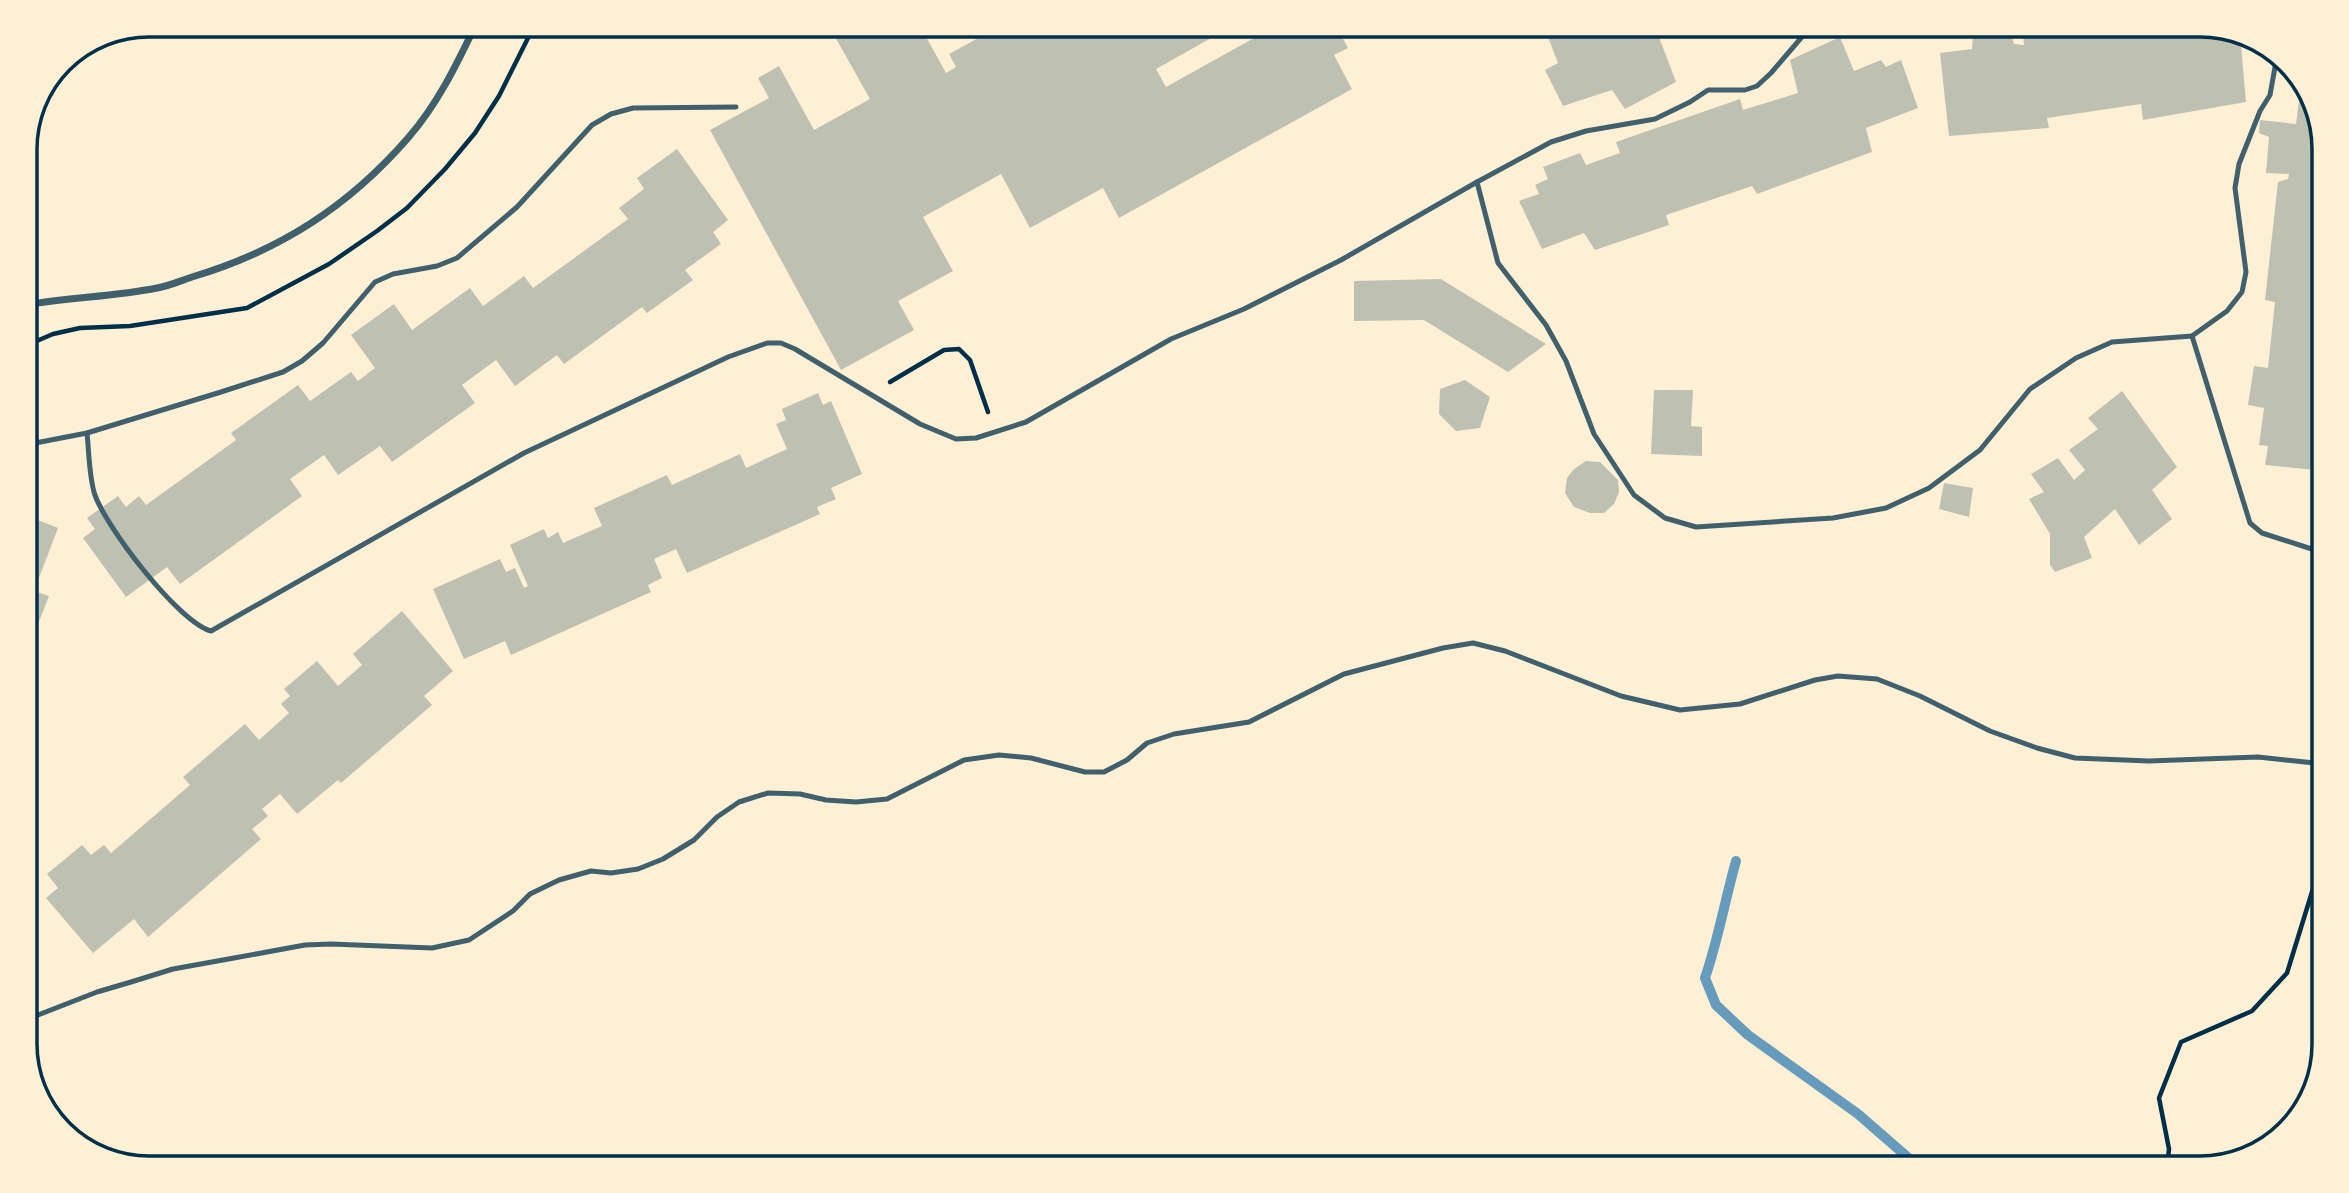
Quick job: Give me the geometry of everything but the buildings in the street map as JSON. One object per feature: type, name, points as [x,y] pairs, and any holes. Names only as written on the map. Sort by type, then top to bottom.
[{"type":"street","points":[[37,303],[160,288],[232,264],[278,244],[330,211],[409,137],[457,63],[470,37]]},
{"type":"lane","points":[[87,433],[93,491],[103,514],[143,569],[176,606],[202,629],[211,631],[524,453],[741,352],[766,343],[781,343],[920,424],[956,439],[976,438],[1026,422],[1171,339],[1244,309],[1342,260],[1551,142],[1586,131],[1655,119],[1708,90],[1745,90],[1757,86],[1802,37]]},
{"type":"lane","points":[[1476,182],[1497,264],[1546,325],[1559,349],[1594,434],[1634,495],[1665,518],[1696,527],[1833,518],[1886,508],[1929,488],[1980,450],[2030,389],[2076,358],[2112,342],[2192,336],[2227,311],[2242,292],[2246,271],[2235,188],[2239,164],[2260,111],[2270,95],[2275,66]]},
{"type":"lane","points":[[37,443],[87,433],[283,372],[302,361],[323,343],[375,282],[393,274],[437,266],[457,258],[517,207],[593,125],[611,114],[633,108],[736,107]]},
{"type":"lane","points":[[2192,336],[2250,523],[2262,533],[2312,549]]},
{"type":"lane","points":[[37,1015],[97,992],[173,970],[305,945],[432,947],[469,940],[513,911],[530,894],[550,884],[591,871],[611,873],[638,869],[663,859],[694,840],[717,817],[739,802],[768,793],[800,794],[825,800],[856,802],[887,799],[964,761],[999,755],[1031,758],[1085,772],[1104,772],[1127,760],[1147,743],[1174,734],[1249,722],[1344,674],[1443,648],[1473,643],[1505,651],[1620,696],[1680,710],[1740,704],[1815,680],[1838,676],[1877,679],[1920,696],[1990,731],[2036,748],[2075,758],[2149,761],[2259,757],[2312,763]]},
{"type":"path","points":[[870,394],[944,350],[959,349],[970,360],[995,433]]},
{"type":"path","points":[[2168,1156],[2159,1098],[2181,1042],[2252,1011],[2287,973],[2312,894]]},
{"type":"waterway","points":[[1736,861],[1705,978],[1716,1005],[1748,1035],[1858,1114],[1906,1156]]}]
